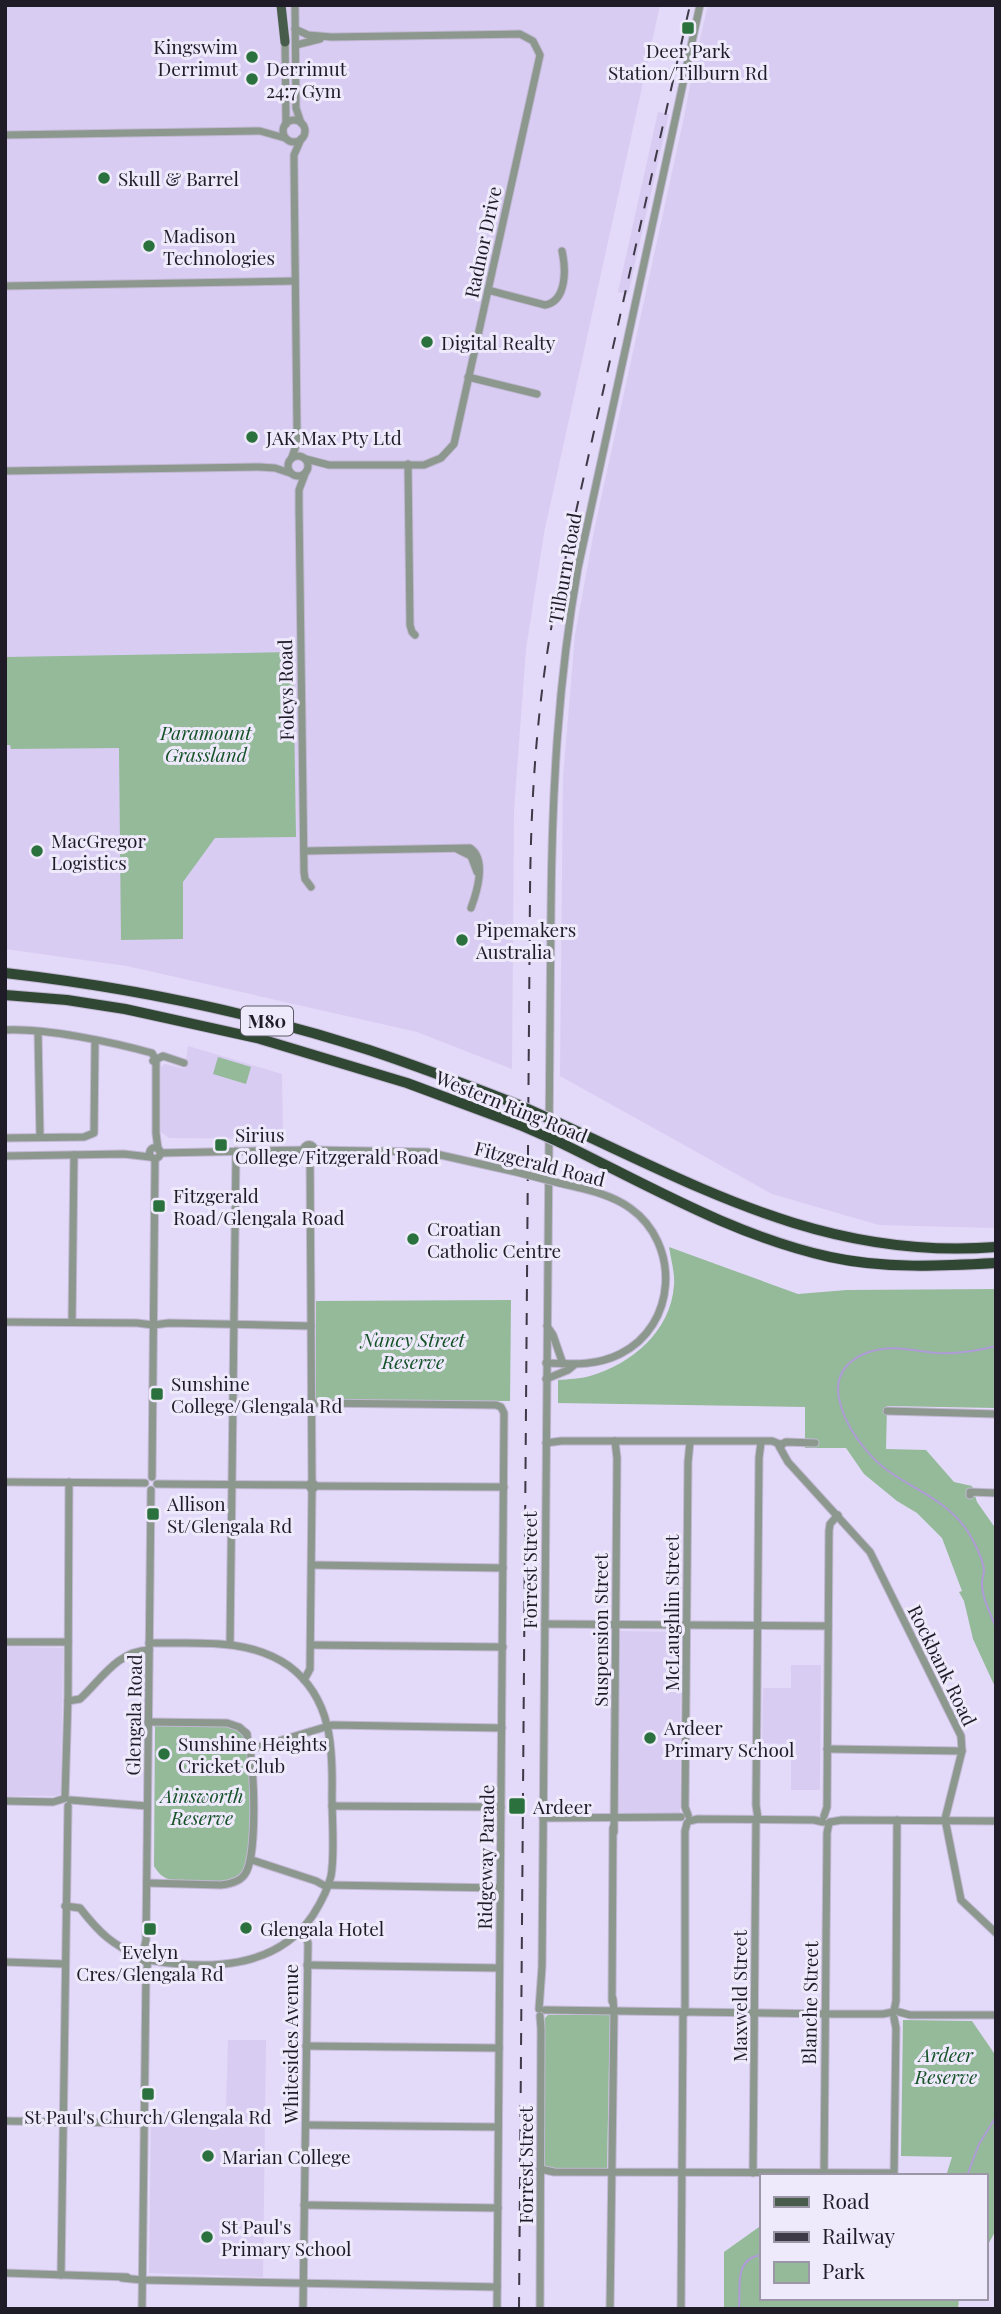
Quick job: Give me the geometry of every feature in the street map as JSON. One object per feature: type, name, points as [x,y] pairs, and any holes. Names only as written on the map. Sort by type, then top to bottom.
[{"type":"highway","name":"Western Ring Road","points":[[5,973],[123,989],[261,1019],[368,1050],[519,1105],[741,1205],[807,1228],[901,1246],[996,1248]]},
{"type":"highway","name":"Western Ring Road","points":[[7,996],[67,1000],[125,1009],[257,1038],[407,1083],[520,1125],[554,1145],[755,1234],[831,1257],[923,1266],[996,1263]]},
{"type":"main road","points":[[283,5],[285,42]]},
{"type":"street","points":[[292,474],[288,467],[296,443],[294,155],[305,133],[296,108],[295,5]]},
{"type":"street","name":"Tilburn Road","points":[[554,1145],[554,775],[571,609],[700,5]]},
{"type":"street","name":"Radnor Drive","points":[[295,29],[308,35],[331,37],[515,34],[533,41],[540,55],[457,428],[440,453],[418,464],[321,465],[304,458]]},
{"type":"street","name":"Radnor Drive","points":[[296,45],[331,37]]},
{"type":"street","points":[[285,42],[286,139],[294,155]]},
{"type":"street","points":[[5,135],[267,131],[295,120],[300,122]]},
{"type":"street","points":[[267,131],[294,142],[301,139]]},
{"type":"street","points":[[488,290],[535,300],[552,298],[561,284],[564,268],[562,251]]},
{"type":"street","points":[[5,286],[295,281]]},
{"type":"street","points":[[468,377],[537,394]]},
{"type":"street","points":[[5,471],[275,468],[292,474],[306,473],[308,465],[296,443]]},
{"type":"street","points":[[275,468],[290,459],[304,458]]},
{"type":"street","points":[[408,464],[410,625],[415,635]]},
{"type":"street","name":"Radnor Drive","points":[[306,473],[321,465]]},
{"type":"street","name":"Foleys Road","points":[[299,489],[306,473]]},
{"type":"street","name":"Foleys Road","points":[[292,474],[299,489],[304,852],[305,879],[311,887]]},
{"type":"street","points":[[304,852],[456,849],[471,856],[477,878],[477,895],[471,908]]},
{"type":"street","points":[[5,1030],[95,1041],[143,1051],[155,1060],[167,1058],[184,1063]]},
{"type":"street","points":[[38,1032],[40,1138]]},
{"type":"street","points":[[5,1138],[84,1137],[94,1133],[95,1041]]},
{"type":"street","name":"Glengala Road","points":[[142,2309],[155,1060]]},
{"type":"street","name":"Forrest Street","points":[[539,2306],[546,1363],[554,1145]]},
{"type":"street","points":[[304,1680],[310,1669],[312,1565],[309,1148]]},
{"type":"street","name":"Fitzgerald Road","points":[[5,1156],[309,1148],[427,1152],[616,1199],[637,1213],[653,1232],[660,1246],[666,1275],[663,1303],[642,1338],[623,1353],[610,1359],[575,1364],[546,1363]]},
{"type":"street","points":[[230,1644],[236,1151]]},
{"type":"street","points":[[72,1322],[74,1155]]},
{"type":"street","points":[[5,1322],[311,1326]]},
{"type":"street","points":[[547,1326],[563,1364]]},
{"type":"street","points":[[546,1379],[568,1370],[575,1364]]},
{"type":"street","name":"Ridgeway Parade","points":[[312,1403],[502,1407],[504,1413],[497,2309]]},
{"type":"street","points":[[887,1411],[996,1414]]},
{"type":"street","points":[[546,1440],[760,1442],[780,1445],[786,1442],[815,1443]]},
{"type":"street","name":"Suspension Street","points":[[610,2309],[617,1441]]},
{"type":"street","name":"McLaughlin Street","points":[[681,2309],[688,1441]]},
{"type":"street","name":"Maxweld Street","points":[[753,2174],[760,1442]]},
{"type":"street","name":"Rockbank Road","points":[[780,1445],[785,1459],[870,1552],[961,1736],[962,1749],[945,1811],[945,1821],[961,1900],[996,1934]]},
{"type":"street","points":[[5,1482],[504,1487]]},
{"type":"street","points":[[61,2275],[69,1482]]},
{"type":"street","points":[[970,1495],[970,1492],[996,1493]]},
{"type":"street","points":[[827,1820],[829,1531],[830,1524],[838,1515]]},
{"type":"street","points":[[312,1565],[503,1568]]},
{"type":"street","points":[[545,1624],[828,1626]]},
{"type":"street","points":[[5,1642],[68,1642]]},
{"type":"street","points":[[65,1906],[80,1908],[103,1936],[130,1954],[161,1962],[219,1964],[247,1961],[276,1950],[300,1931],[318,1906],[328,1884],[333,1751],[329,1726],[318,1700],[304,1680],[290,1667],[266,1653],[230,1644],[149,1647],[118,1661],[97,1679],[82,1697],[68,1698]]},
{"type":"street","points":[[311,1645],[503,1647]]},
{"type":"street","points":[[146,1882],[221,1885],[233,1883],[244,1877],[252,1860],[253,1749],[246,1733],[227,1723],[148,1722]]},
{"type":"street","points":[[253,1749],[329,1726],[502,1728]]},
{"type":"street","points":[[827,1749],[962,1749]]},
{"type":"street","points":[[5,1801],[148,1803]]},
{"type":"street","points":[[332,1806],[501,1807]]},
{"type":"street","points":[[543,1818],[996,1821]]},
{"type":"street","name":"Blanche Street","points":[[824,2174],[827,1820]]},
{"type":"street","points":[[540,2172],[893,2174],[897,1820]]},
{"type":"street","points":[[252,1860],[316,1881],[342,1886],[500,1888]]},
{"type":"street","name":"Whitesides Avenue","points":[[300,1931],[307,1948],[303,2309]]},
{"type":"street","points":[[5,1962],[65,1962]]},
{"type":"street","points":[[307,1965],[499,1968]]},
{"type":"street","points":[[543,2012],[996,2015]]},
{"type":"street","points":[[306,2046],[499,2048]]},
{"type":"street","points":[[5,2122],[144,2123]]},
{"type":"street","points":[[306,2125],[498,2127]]},
{"type":"street","points":[[304,2205],[498,2208]]},
{"type":"street","points":[[5,2273],[303,2285],[497,2287]]},
{"type":"shaded area","points":[[5,5],[660,5],[544,533],[526,649],[514,810],[512,1069],[417,1032],[127,966],[5,949]]},
{"type":"shaded area","points":[[708,5],[996,5],[996,1228],[879,1225],[772,1194],[560,1076],[563,778],[575,635],[594,531]]},
{"type":"shaded area","points":[[658,112],[669,114],[628,294],[618,292]]},
{"type":"shaded area","points":[[188,1046],[282,1074],[283,1139],[169,1138],[161,1132],[161,1067],[165,1064],[185,1069]]},
{"type":"shaded area","name":"Ardeer Primary School","points":[[620,1631],[681,1632],[680,1813],[618,1813]]},
{"type":"shaded area","points":[[5,1647],[63,1648],[61,1792],[58,1796],[5,1796]]},
{"type":"shaded area","points":[[791,1665],[821,1665],[820,1790],[791,1790],[791,1744],[762,1741],[763,1688],[791,1688]]},
{"type":"shaded area","name":"Marian College","points":[[228,2040],[266,2040],[263,2277],[149,2273],[151,2112],[226,2112]]},
{"type":"green space","name":"Paramount Grassland","points":[[293,652],[296,837],[215,838],[183,882],[183,939],[121,940],[119,748],[11,749],[10,745],[5,745],[5,657]]},
{"type":"green space","points":[[218,1057],[251,1067],[246,1084],[213,1074]]},
{"type":"green space","points":[[669,1247],[798,1294],[847,1290],[996,1289],[996,1408],[887,1406],[886,1449],[926,1450],[954,1482],[972,1486],[977,1502],[996,1529],[996,1689],[973,1639],[964,1601],[959,1592],[962,1591],[942,1538],[917,1513],[897,1501],[864,1474],[846,1448],[805,1448],[805,1407],[558,1403],[558,1380],[606,1371],[634,1354],[657,1331],[666,1317],[674,1285]]},
{"type":"green space","name":"Nancy Street Reserve","points":[[511,1300],[510,1401],[316,1400],[316,1301]]},
{"type":"green space","name":"Ainsworth Reserve","points":[[155,1726],[228,1726],[244,1736],[250,1761],[251,1810],[248,1860],[245,1870],[238,1878],[216,1883],[177,1881],[163,1877],[154,1866]]},
{"type":"green space","points":[[548,2015],[610,2015],[607,2168],[543,2169],[545,2018]]},
{"type":"green space","name":"Ardeer Reserve","points":[[903,2020],[972,2021],[996,2056],[996,2230],[987,2246],[987,2174],[947,2174],[952,2157],[901,2156]]},
{"type":"green space","points":[[760,2228],[760,2300],[959,2300],[958,2309],[724,2309],[724,2252]]},
{"type":"waterway","points":[[996,1346],[952,1353],[895,1348],[869,1352],[846,1366],[838,1384],[840,1403],[845,1416],[867,1451],[887,1470],[945,1507],[968,1532],[982,1562],[983,1593],[996,1628]]},
{"type":"waterway","points":[[968,2174],[979,2144],[996,2117]]},
{"type":"waterway","points":[[739,2309],[742,2268],[746,2262],[760,2255]]},
{"type":"railway","points":[[519,2309],[530,892],[534,776],[541,700],[559,587],[690,5]]},
{"type":"place","name":"Deer Park Station/Tilburn Rd","points":[[688,28]]},
{"type":"place","name":"Kingswim Derrimut","points":[[252,57]]},
{"type":"place","name":"Derrimut 24:7 Gym","points":[[252,79]]},
{"type":"place","name":"Skull & Barrel","points":[[104,178]]},
{"type":"place","name":"Madison Technologies","points":[[149,246]]},
{"type":"place","name":"Digital Realty","points":[[427,342]]},
{"type":"place","name":"JAK Max Pty Ltd","points":[[252,437]]},
{"type":"place","name":"MacGregor Logistics","points":[[37,851]]},
{"type":"place","name":"Pipemakers Australia","points":[[462,940]]},
{"type":"place","name":"Sirius College/Fitzgerald Road","points":[[221,1145]]},
{"type":"place","name":"Fitzgerald Road/Glengala Road","points":[[159,1206]]},
{"type":"place","name":"Croatian Catholic Centre","points":[[413,1239]]},
{"type":"place","name":"Sunshine College/Glengala Rd","points":[[157,1394]]},
{"type":"place","name":"Allison St/Glengala Rd","points":[[153,1514]]},
{"type":"place","name":"Ardeer Primary School","points":[[650,1738]]},
{"type":"place","name":"Sunshine Heights Cricket Club","points":[[164,1754]]},
{"type":"place","name":"Ardeer","points":[[517,1806]]},
{"type":"place","name":"Glengala Hotel","points":[[246,1928]]},
{"type":"place","name":"Evelyn Cres/Glengala Rd","points":[[150,1929]]},
{"type":"place","name":"St Paul's Church/Glengala Rd","points":[[148,2094]]},
{"type":"place","name":"Marian College","points":[[208,2156]]},
{"type":"place","name":"St Paul's Primary School","points":[[207,2237]]}]
